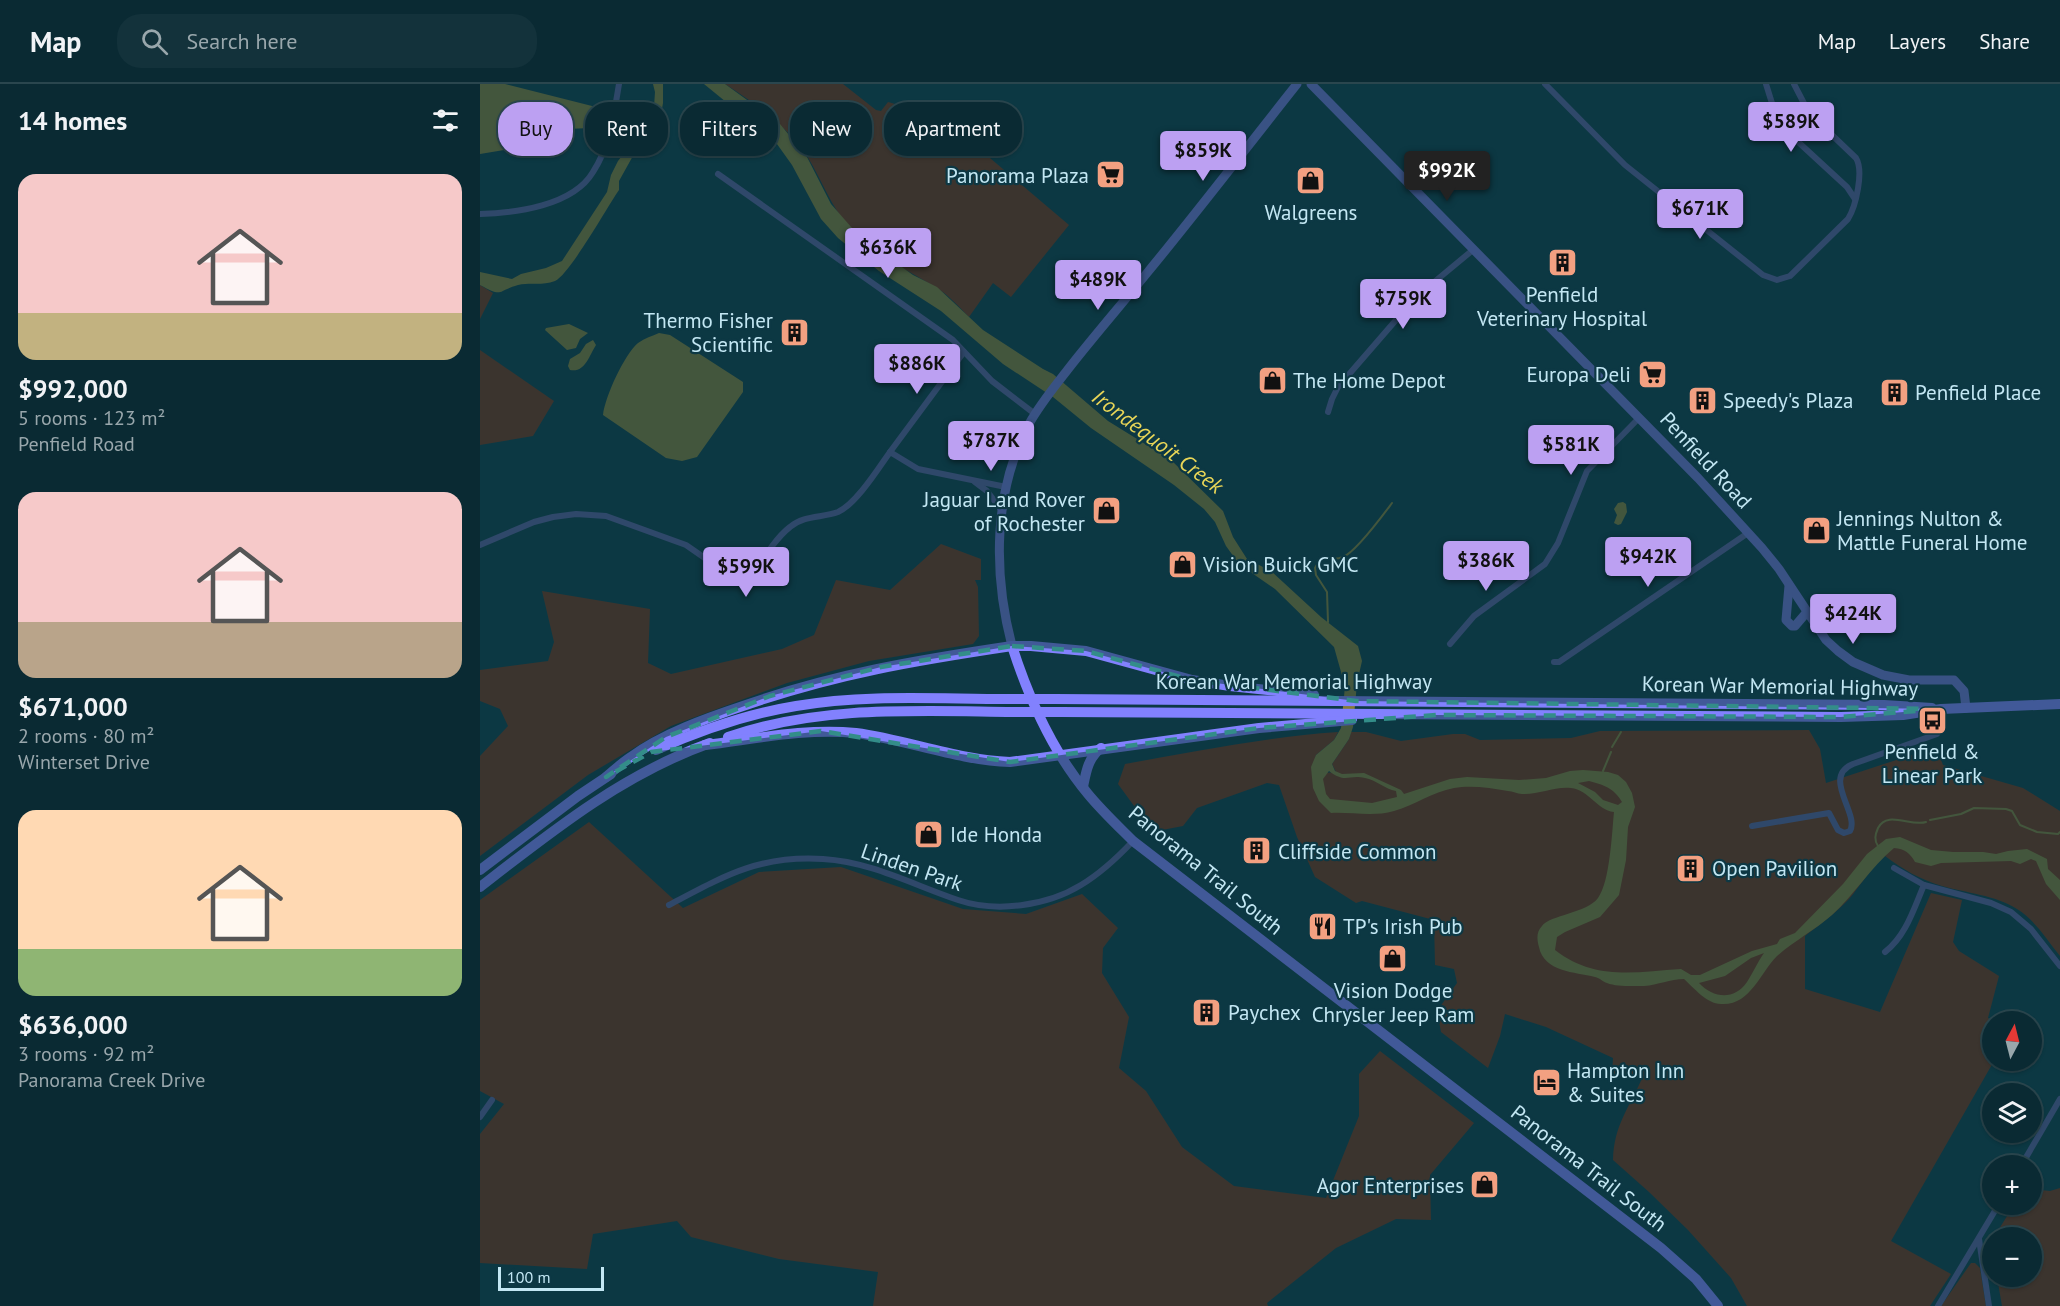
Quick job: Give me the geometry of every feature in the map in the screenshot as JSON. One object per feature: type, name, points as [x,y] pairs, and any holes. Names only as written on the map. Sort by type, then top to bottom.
[{"type":"main road","points":[[606,777],[632,756],[666,737],[770,696],[820,681],[881,667],[1012,646],[1060,647],[1086,651],[1192,680],[1323,698]]},
{"type":"main road","name":"Panorama Trail South","points":[[1012,646],[1035,709],[1060,755],[1083,787],[1133,841],[1661,1248],[1696,1279],[1718,1306]]},
{"type":"main road","name":"Korean War Memorial Highway","points":[[480,870],[578,796],[606,777],[650,753],[728,722],[797,706],[870,699],[1323,698],[1356,701],[1884,705],[1941,709]]},
{"type":"main road","points":[[1941,709],[2060,704]]},
{"type":"main road","name":"Korean War Memorial Highway","points":[[480,887],[578,813],[618,786],[653,767],[705,745],[774,724],[843,714],[919,711],[1323,718],[1436,715],[1841,717],[1903,715],[1941,709]]},
{"type":"main road","points":[[705,745],[784,733],[821,731],[857,734],[951,755],[1010,762],[1323,718]]},
{"type":"main road","points":[[1083,787],[1088,763],[1093,754],[1101,748]]},
{"type":"street","points":[[480,214],[529,209],[569,194],[584,184],[593,174],[603,150],[613,121],[619,84]]},
{"type":"street","name":"Panorama Trail South","points":[[1012,646],[1004,608],[999,565],[1002,511],[1006,487],[1021,441],[1045,399],[1297,84]]},
{"type":"street","name":"Penfield Road","points":[[1311,84],[1639,418],[1748,533],[1779,569],[1826,640],[1853,662],[1883,675],[1900,679],[1954,680],[1964,691],[1966,708]]},
{"type":"street","points":[[1545,84],[1625,165],[1770,279],[1784,279],[1790,276],[1848,219],[1855,205],[1858,181],[1858,162],[1844,145],[1809,113],[1794,84]]},
{"type":"street","points":[[1766,84],[1776,116],[1783,128],[1847,187],[1852,193],[1855,205]]},
{"type":"street","points":[[718,174],[945,334],[992,381],[1035,414]]},
{"type":"street","points":[[1328,412],[1338,387],[1409,305],[1474,249]]},
{"type":"street","points":[[480,545],[534,522],[553,517],[576,514],[606,516],[686,545],[745,586],[791,525],[804,519],[831,514],[851,504],[964,352]]},
{"type":"street","points":[[1450,644],[1474,616],[1545,564],[1558,543],[1587,471],[1639,418]]},
{"type":"street","points":[[890,452],[918,469],[1006,487]]},
{"type":"street","points":[[972,480],[987,491],[1002,511]]},
{"type":"street","points":[[1554,662],[1559,662],[1748,533]]},
{"type":"street","points":[[1789,586],[1786,621],[1796,626],[1806,612]]},
{"type":"street","points":[[1752,826],[1829,813],[1838,830],[1850,831],[1853,826],[1841,783],[1844,769],[1932,736],[1941,727],[1941,709]]},
{"type":"street","name":"Linden Park","points":[[669,905],[719,878],[747,867],[802,858],[825,859],[866,866],[973,904],[998,907],[1027,904],[1051,898],[1079,886],[1108,866],[1133,841]]},
{"type":"street","points":[[1894,868],[1924,885],[1991,903],[2012,912],[2031,929],[2060,966]]},
{"type":"street","points":[[1885,952],[1902,934],[1924,885]]},
{"type":"street","points":[[2027,1155],[2060,1099]]},
{"type":"street","points":[[480,1117],[492,1101]]},
{"type":"street","points":[[1938,1306],[1993,1215]]},
{"type":"street","points":[[1979,1239],[1989,1306]]},
{"type":"highlighted area","points":[[1012,646],[1086,651],[1192,680],[1356,701],[1941,709],[1841,717],[1436,715],[1259,728],[1010,762],[821,731],[651,752],[606,777],[666,737],[770,696],[881,667]]},
{"type":"shaded area","points":[[480,84],[505,84],[585,104],[585,128],[573,129],[573,102],[498,102],[498,151],[480,154]]},
{"type":"shaded area","points":[[653,84],[663,84],[663,102],[654,102]]},
{"type":"shaded area","points":[[704,84],[725,84],[750,102],[726,102]]},
{"type":"shaded area","points":[[725,84],[843,84],[866,102],[790,102],[790,134],[778,123],[778,102],[752,102]]},
{"type":"shaded area","points":[[872,107],[881,111],[884,107],[884,156],[988,156],[1069,225],[1011,297],[993,283],[969,317],[940,290],[868,245],[849,227],[807,156],[872,156]]},
{"type":"shaded area","points":[[778,123],[790,136],[790,156],[806,156],[831,204],[859,236],[913,275],[937,287],[983,330],[1053,374],[1108,421],[1171,460],[1223,511],[1233,537],[1247,559],[1271,571],[1321,617],[1358,646],[1362,661],[1357,683],[1353,727],[1349,739],[1332,764],[1335,771],[1342,774],[1364,773],[1401,790],[1404,794],[1450,779],[1467,777],[1519,780],[1546,778],[1583,770],[1608,772],[1618,775],[1626,782],[1632,793],[1635,807],[1628,827],[1626,860],[1619,895],[1600,917],[1557,937],[1555,950],[1570,960],[1600,970],[1616,972],[1681,969],[1691,975],[1700,975],[1752,951],[1777,944],[1780,939],[1795,933],[1843,884],[1867,854],[1886,839],[1900,837],[1931,850],[1996,854],[2027,849],[2047,859],[2048,869],[2060,880],[2060,900],[2046,884],[2036,861],[2031,859],[2020,864],[2011,861],[1941,863],[1931,866],[1915,862],[1907,852],[1894,848],[1832,915],[1777,956],[1747,994],[1731,1003],[1721,1004],[1711,1001],[1684,979],[1644,986],[1620,986],[1561,970],[1547,962],[1538,942],[1542,926],[1546,922],[1593,903],[1602,891],[1608,869],[1614,812],[1603,808],[1583,792],[1571,788],[1522,794],[1467,787],[1446,790],[1386,813],[1331,813],[1319,801],[1313,788],[1311,767],[1316,755],[1334,740],[1341,728],[1345,686],[1334,647],[1275,589],[1239,564],[1226,546],[1215,522],[1204,509],[1174,485],[1091,428],[1053,397],[1003,364],[941,311],[879,271],[838,238],[821,219],[792,165],[778,145]],"holes":[[[1329,771],[1343,778],[1369,779],[1396,791],[1397,797],[1372,803],[1330,799],[1326,794],[1323,779]],[[1589,781],[1612,790],[1622,802],[1618,805],[1603,800],[1595,792],[1578,783]],[[1764,953],[1747,982],[1730,995],[1711,992],[1699,983],[1725,976],[1751,958]]]},
{"type":"shaded area","points":[[622,156],[633,156],[619,181],[619,190],[579,254],[562,276],[555,281],[518,285],[500,292],[480,285],[480,272],[512,279],[562,261],[607,192],[611,175]]},
{"type":"shaded area","points":[[480,285],[493,293],[480,319]]},
{"type":"shaded area","points":[[569,324],[588,333],[580,339],[576,348],[567,350],[545,330]]},
{"type":"shaded area","points":[[659,333],[670,335],[743,382],[743,392],[697,457],[682,461],[666,458],[603,415],[611,387],[627,357],[638,343]]},
{"type":"shaded area","points":[[593,340],[596,345],[586,363],[579,369],[570,370],[568,366],[570,359]]},
{"type":"shaded area","points":[[480,350],[554,401],[533,436],[480,445]]},
{"type":"shaded area","points":[[1618,503],[1626,504],[1627,512],[1621,524],[1618,525],[1614,523],[1617,515],[1614,509]]},
{"type":"shaded area","points":[[941,544],[981,559],[981,580],[975,580],[978,587],[979,636],[973,644],[869,661],[787,683],[671,726],[588,775],[480,856],[480,756],[508,726],[500,709],[480,701],[480,670],[548,661],[554,642],[542,591],[650,609],[648,663],[671,674],[782,649],[814,635],[836,580],[890,590]]},
{"type":"shaded area","points":[[1809,730],[1820,749],[1826,783],[1936,747],[1943,765],[2023,788],[2060,811],[2060,956],[2035,924],[2017,909],[1990,897],[1927,881],[1905,870],[1885,856],[1844,904],[1805,936],[1805,989],[1880,1012],[1931,893],[1962,900],[1953,942],[1959,951],[1999,976],[1990,1011],[1982,1011],[1982,1071],[1988,1071],[1891,1241],[1951,1274],[1930,1306],[1747,1306],[1731,1278],[1688,1230],[1613,1160],[1616,1136],[1643,1076],[1612,1075],[1613,1058],[1546,1027],[1505,1014],[1500,1036],[1488,1068],[1441,1032],[1437,1011],[1457,983],[1454,969],[1435,965],[1434,920],[1362,901],[1356,903],[1315,877],[1297,837],[1279,785],[1267,783],[1197,808],[1183,826],[1157,831],[1137,810],[1118,784],[1125,764],[1205,749],[1311,734],[1338,732],[1334,740],[1316,755],[1312,774],[1336,772],[1332,764],[1349,739],[1351,732],[1366,732],[1401,741],[1453,734],[1465,734],[1480,740],[1571,738],[1600,731]]},
{"type":"shaded area","points":[[589,822],[683,908],[759,872],[841,867],[963,909],[1026,914],[1082,894],[1118,928],[1103,948],[1102,973],[1129,1017],[1119,1068],[1146,1091],[1182,1147],[1234,1186],[1326,1198],[1359,1116],[1359,1074],[1380,1051],[1474,1123],[1430,1175],[1431,1220],[1396,1219],[1336,1248],[1267,1303],[1268,1306],[873,1306],[878,1272],[779,1259],[691,1237],[677,1221],[593,1234],[587,1269],[480,1263],[480,1134],[504,1104],[480,1091],[480,900]]},
{"type":"shaded area","points":[[2060,1188],[2060,1306],[2002,1306],[1999,1287],[2042,1287],[2042,1227],[2000,1227],[2008,1215],[2042,1215],[2042,1190]]},
{"type":"shaded area","points":[[1971,1263],[1975,1263],[1980,1268],[1986,1306],[1941,1306]]},
{"type":"waterway","points":[[1326,625],[1328,622],[1327,592],[1316,575],[1315,568],[1325,558],[1338,558],[1348,554],[1369,533],[1392,503]]},
{"type":"waterway","points":[[1612,747],[1621,732]]},
{"type":"waterway","points":[[1603,771],[1611,752]]},
{"type":"waterway","points":[[1930,820],[1961,814],[1974,808],[2006,809],[2012,811],[2020,825],[2037,832],[2058,834],[2060,832]]},
{"type":"waterway","points":[[1878,846],[1875,840],[1878,828],[1887,820],[1926,822]]},
{"type":"place","name":"Panorama Plaza","points":[[1110,175]]},
{"type":"place","name":"Walgreens","points":[[1311,181]]},
{"type":"place","name":"Penfield Veterinary Hospital","points":[[1562,263]]},
{"type":"place","name":"Thermo Fisher Scientific","points":[[794,332]]},
{"type":"place","name":"Europa Deli","points":[[1652,374]]},
{"type":"place","name":"The Home Depot","points":[[1272,380]]},
{"type":"place","name":"Penfield Place","points":[[1894,392]]},
{"type":"place","name":"Speedy's Plaza","points":[[1702,400]]},
{"type":"place","name":"Jaguar Land Rover of Rochester","points":[[1106,511]]},
{"type":"place","name":"Jennings Nulton & Mattle Funeral Home","points":[[1816,530]]},
{"type":"place","name":"Vision Buick GMC","points":[[1182,564]]},
{"type":"place","name":"Penfield & Linear Park","points":[[1932,720]]},
{"type":"place","name":"Ide Honda","points":[[929,834]]},
{"type":"place","name":"Cliffside Common","points":[[1257,851]]},
{"type":"place","name":"Open Pavilion","points":[[1691,868]]},
{"type":"place","name":"TP's Irish Pub","points":[[1322,926]]},
{"type":"place","name":"Vision Dodge Chrysler Jeep Ram","points":[[1393,959]]},
{"type":"place","name":"Paychex","points":[[1207,1012]]},
{"type":"place","name":"Hampton Inn & Suites","points":[[1546,1082]]},
{"type":"place","name":"Agor Enterprises","points":[[1485,1185]]},
{"type":"water label","name":"Irondequoit Creek","points":[[1158,441]]}]
